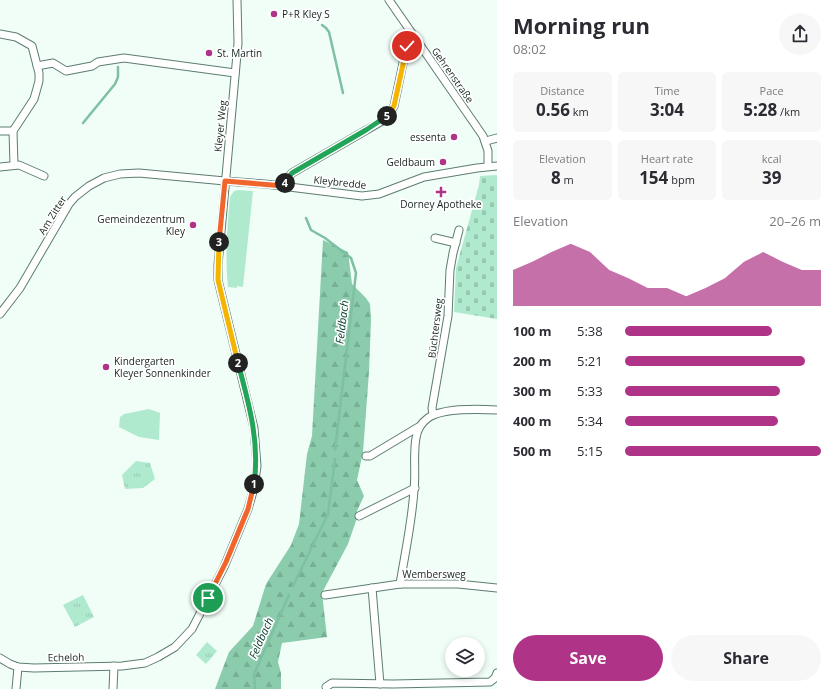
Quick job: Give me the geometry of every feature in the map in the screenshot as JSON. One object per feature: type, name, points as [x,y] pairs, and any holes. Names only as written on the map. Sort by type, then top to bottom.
[{"type":"street","name":"Kleyer Weg","points":[[225,181],[238,33],[237,0]]},
{"type":"street","name":"Gehrenstraße","points":[[388,0],[486,141],[488,166]]},
{"type":"street","points":[[0,34],[16,37],[32,46],[39,81],[34,99],[12,131],[14,165]]},
{"type":"street","points":[[284,186],[292,173],[382,121],[390,113],[394,106],[406,50],[414,37]]},
{"type":"street","points":[[37,66],[53,63],[66,71],[92,66],[98,62],[124,58],[235,73]]},
{"type":"street","points":[[0,132],[12,131]]},
{"type":"street","points":[[486,141],[497,138]]},
{"type":"street","points":[[0,168],[19,165],[44,176]]},
{"type":"street","name":"Kleybredde","points":[[225,181],[369,196],[388,191],[424,177],[488,166],[497,166]]},
{"type":"street","name":"Am Zitter","points":[[0,314],[20,288],[69,204],[89,186],[104,178],[120,174],[139,172],[225,181]]},
{"type":"street","name":"Echeloh","points":[[0,658],[18,667],[34,668],[114,666],[145,663],[175,647],[192,629],[226,562],[248,509],[254,488],[256,466],[254,428],[218,280],[218,252],[225,181]]},
{"type":"street","name":"Büchtersweg","points":[[433,415],[432,408],[448,316],[450,270],[459,230]]},
{"type":"street","points":[[435,238],[456,243]]},
{"type":"street","points":[[366,456],[370,456],[420,426],[433,415],[464,410],[497,410]]},
{"type":"street","points":[[400,584],[412,515],[416,437],[420,426]]},
{"type":"street","points":[[358,516],[414,488]]},
{"type":"street","name":"Wembersweg","points":[[325,595],[400,584],[464,584],[497,588]]},
{"type":"street","points":[[372,588],[380,684]]},
{"type":"street","points":[[113,689],[114,666]]},
{"type":"street","points":[[16,689],[18,667]]},
{"type":"street","points":[[326,687],[332,682],[380,684],[490,682],[495,678],[497,673]]},
{"type":"green space","points":[[497,175],[497,319],[454,312],[456,268],[479,185],[480,176]]},
{"type":"green space","points":[[234,191],[253,191],[243,287],[237,286],[237,288],[228,287],[227,231],[230,197]]},
{"type":"green space","points":[[323,240],[348,252],[352,284],[370,304],[371,320],[369,372],[363,452],[357,480],[364,496],[357,511],[357,518],[348,544],[322,593],[327,637],[282,643],[278,662],[281,673],[281,689],[215,689],[229,652],[253,626],[266,584],[291,545],[299,524],[307,454],[312,436]]},
{"type":"green space","points":[[149,409],[160,413],[159,440],[139,437],[119,427],[120,417],[124,414]]},
{"type":"green space","points":[[136,461],[150,463],[155,479],[143,488],[125,489],[122,475]]},
{"type":"green space","points":[[83,595],[94,617],[75,627],[63,605]]},
{"type":"green space","points":[[207,642],[217,651],[206,664],[196,655]]},
{"type":"waterway","name":"Feldbach","points":[[322,25],[329,32],[343,93]]},
{"type":"waterway","points":[[83,123],[115,84],[118,77],[118,67]]},
{"type":"waterway","name":"Feldbach","points":[[306,218],[311,230],[325,238],[351,258],[356,273],[335,450]]},
{"type":"waterway","name":"Feldbach","points":[[293,586],[328,514],[335,459]]},
{"type":"waterway","name":"Feldbach","points":[[255,689],[254,674],[289,595]]},
{"type":"place","name":"P+R Kley S","points":[[274,14]]},
{"type":"place","name":"St. Martin","points":[[209,53]]},
{"type":"place","name":"essenta","points":[[454,137]]},
{"type":"place","name":"Geldbaum","points":[[443,162]]},
{"type":"place","name":"Dorney Apotheke","points":[[441,192]]},
{"type":"place","name":"Gemeindezentrum Kley","points":[[193,225]]},
{"type":"place","name":"Kindergarten Kleyer Sonnenkinder","points":[[106,367]]},
{"type":"route","points":[[208,598],[226,562],[248,509],[254,488],[256,466],[254,428],[218,280],[218,252],[225,181],[284,186],[292,173],[382,121],[390,113],[394,106],[407,46]]}]
